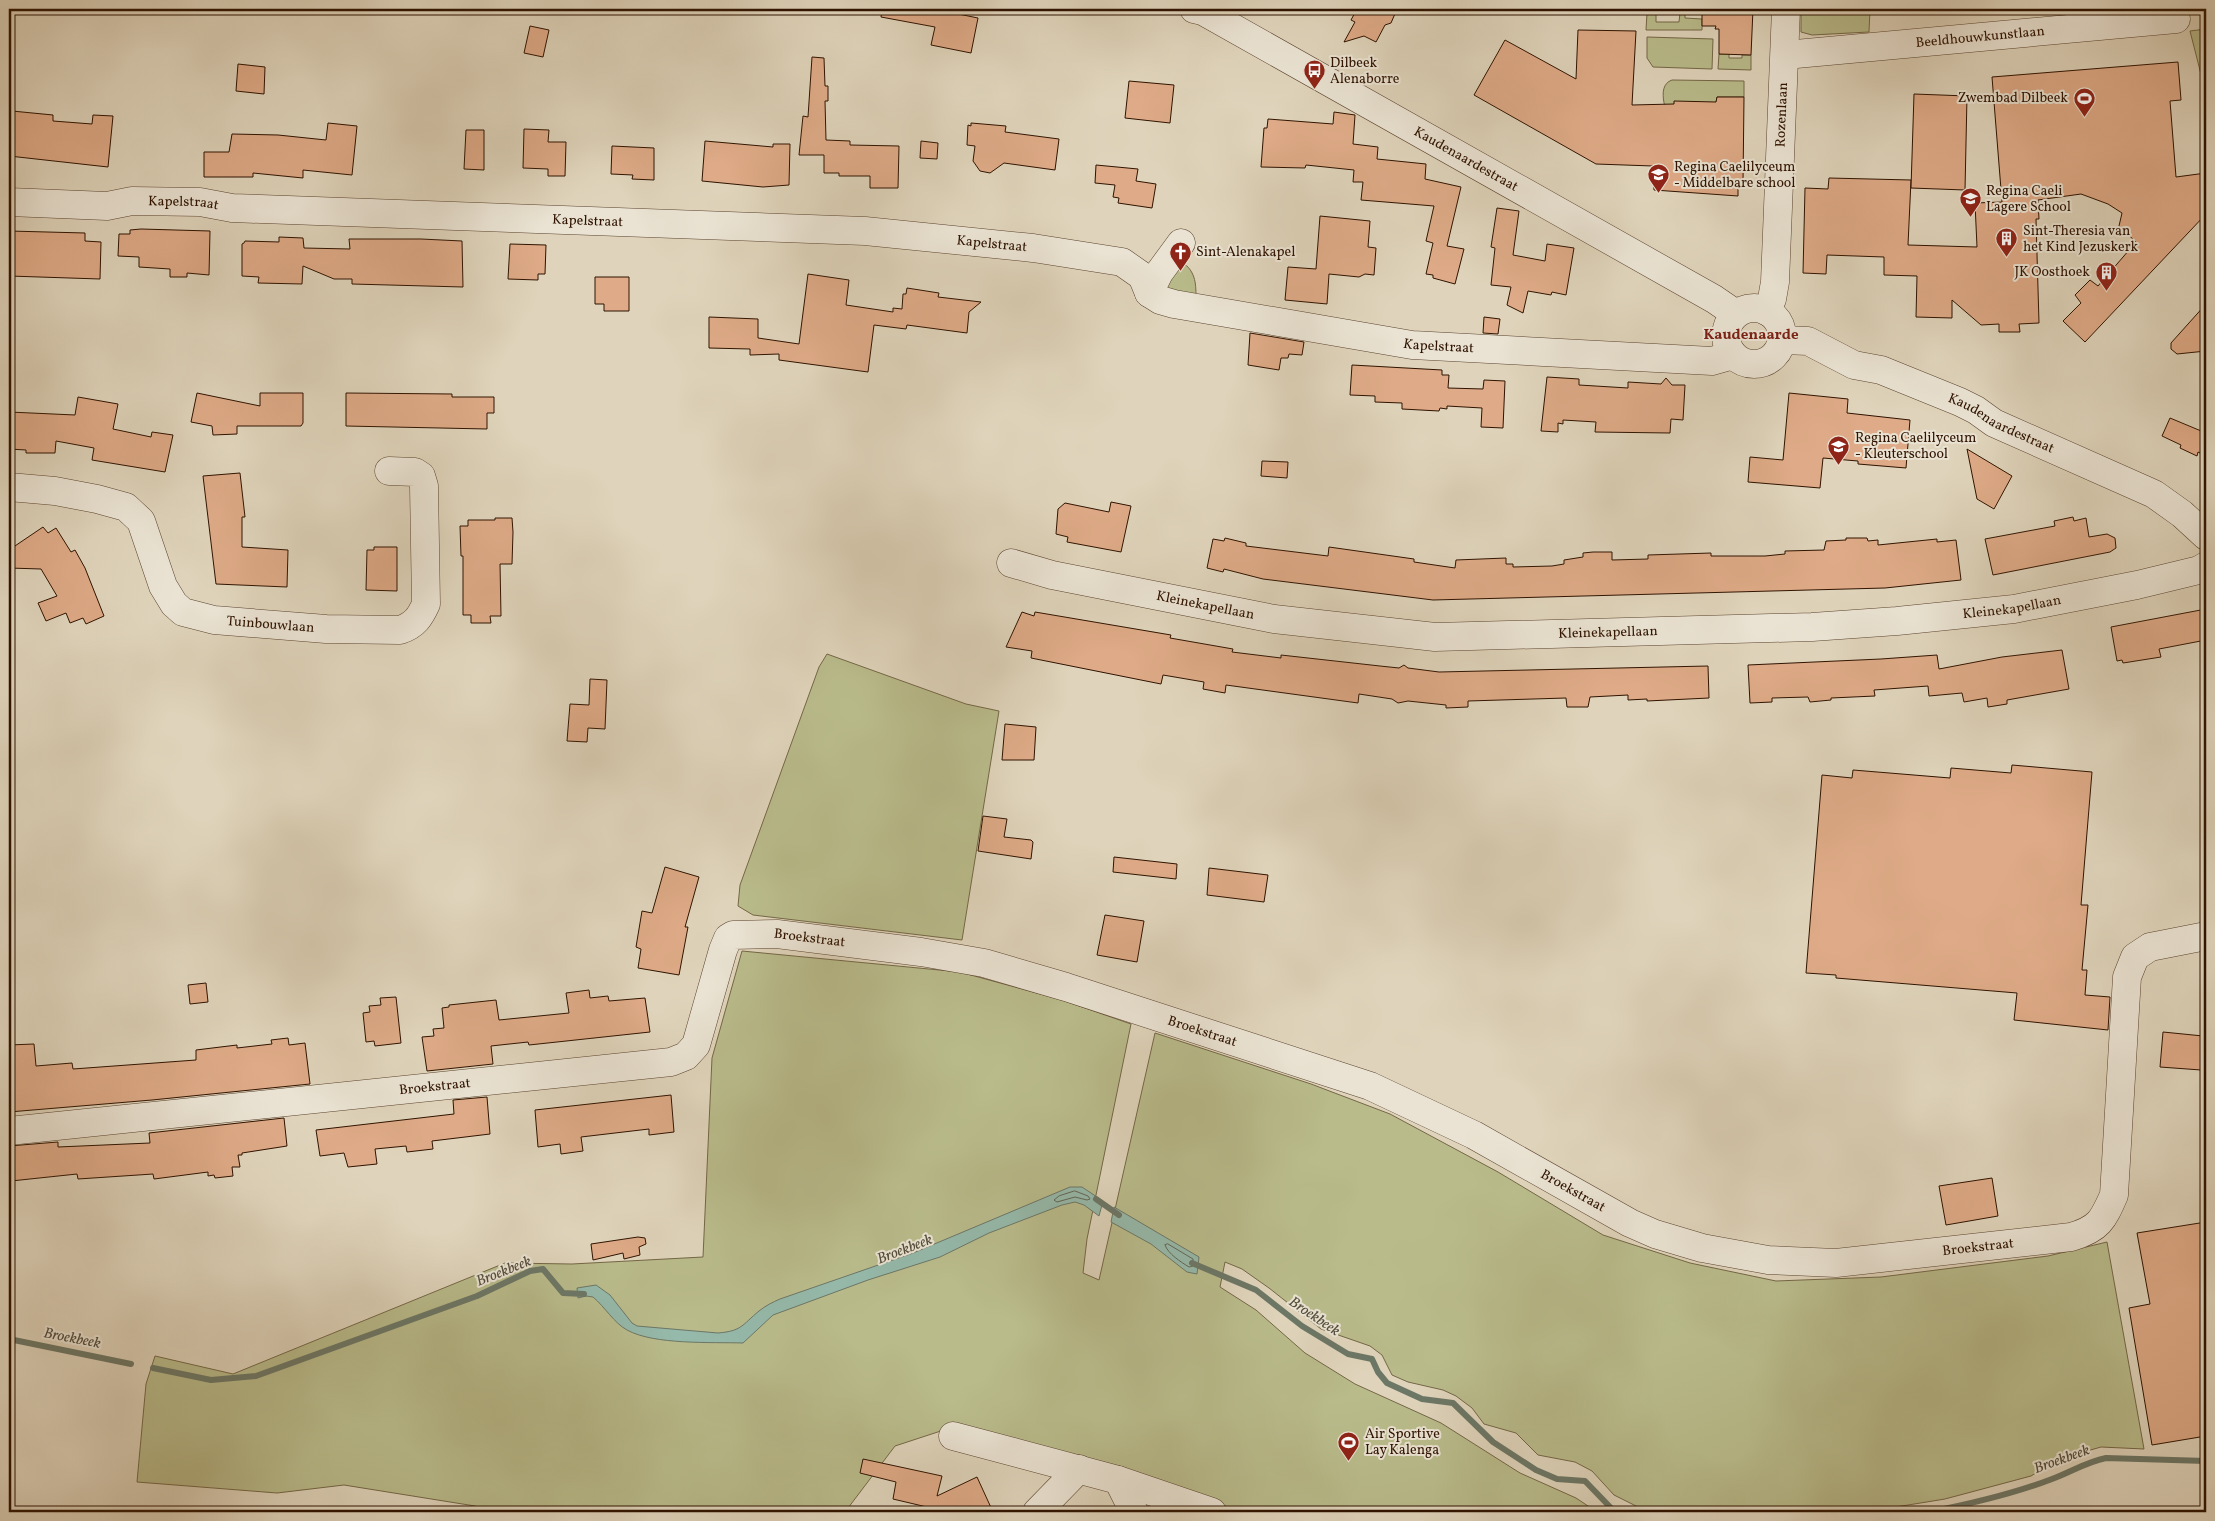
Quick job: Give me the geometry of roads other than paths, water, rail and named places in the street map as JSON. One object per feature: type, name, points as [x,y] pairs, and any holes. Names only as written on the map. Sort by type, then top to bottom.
[{"type":"street","name":"Rozenlaan","points":[[1766,310],[1772,299],[1775,282],[1786,9]]},
{"type":"street","name":"Kaudenaardestraat","points":[[1200,10],[1714,299],[1736,314]]},
{"type":"street","name":"Beeldhouwkunstlaan","points":[[1785,55],[2176,20]]},
{"type":"street","name":"Kapelstraat","points":[[9,202],[107,206],[132,201],[200,202],[232,208],[865,231],[1032,248],[1122,262],[1142,276],[1149,293],[1174,304],[1412,345],[1712,361],[1733,355]]},
{"type":"street","points":[[1149,293],[1159,273],[1182,243]]},
{"type":"street","points":[[1751,308],[1766,310],[1780,324],[1782,340],[1776,355],[1768,361],[1759,364],[1749,364],[1733,355],[1728,347],[1727,329],[1736,314],[1751,308]]},
{"type":"street","name":"Kaudenaardestraat","points":[[1782,340],[1808,341],[1854,365],[1882,370],[1960,402],[1976,410],[1994,423],[2154,494],[2176,509],[2206,536]]},
{"type":"street","name":"Tuinbouwlaan","points":[[9,487],[55,491],[126,507],[140,521],[163,586],[174,604],[183,612],[214,620],[257,624],[352,630],[400,630],[411,626],[421,616],[426,604],[424,486],[421,476],[415,472],[389,471]]},
{"type":"street","name":"Kleinekapellaan","points":[[1011,563],[1052,575],[1274,619],[1435,637],[1812,627],[1897,621],[2014,609],[2137,585],[2199,570],[2206,566]]},
{"type":"street","name":"Broekstraat","points":[[9,1131],[671,1062],[686,1056],[696,1045],[715,975],[728,938],[739,933],[776,934],[953,956],[1066,987],[1370,1086],[1474,1135],[1612,1214],[1655,1234],[1702,1248],[1768,1260],[1836,1263],[2071,1237],[2085,1233],[2104,1219],[2114,1195],[2127,977],[2135,957],[2150,947],[2206,936]]},
{"type":"street","points":[[952,1436],[1118,1480],[1212,1512]]},
{"type":"street","points":[[1037,1512],[1079,1469]]},
{"type":"street","points":[[1118,1480],[1134,1512]]},
{"type":"water","points":[[1070,1187],[1082,1187],[1103,1201],[1099,1216],[1084,1205],[1075,1202],[1062,1205],[989,1233],[940,1257],[868,1280],[773,1315],[743,1343],[684,1342],[638,1335],[622,1327],[593,1297],[578,1298],[577,1288],[596,1285],[610,1295],[632,1323],[637,1326],[718,1333],[732,1331],[764,1307],[780,1299],[913,1253]]},
{"type":"water","points":[[1114,1207],[1199,1257],[1197,1274],[1187,1272],[1151,1244],[1111,1222]]},
{"type":"waterway","name":"Broekbeek","points":[[1096,1199],[1119,1215]]},
{"type":"waterway","name":"Broekbeek","points":[[1192,1263],[1256,1290],[1302,1326],[1348,1354],[1372,1359],[1378,1372],[1387,1383],[1422,1399],[1453,1403],[1493,1442],[1536,1470],[1557,1479],[1585,1481],[1617,1512]]},
{"type":"waterway","name":"Broekbeek","points":[[153,1368],[211,1380],[256,1376],[477,1296],[530,1271],[543,1269],[563,1293],[584,1294]]},
{"type":"waterway","name":"Broekbeek","points":[[9,1339],[131,1364]]},
{"type":"waterway","name":"Broekbeek","points":[[1929,1512],[2007,1494],[2106,1458],[2206,1461]]},
{"type":"place","name":"Dilbeek Alenaborre","points":[[1314,90]]},
{"type":"place","name":"Zwembad Dilbeek","points":[[2084,117]]},
{"type":"place","name":"Regina Caelilyceum - Middelbare school","points":[[1658,194]]},
{"type":"place","name":"Regina Caeli Lagere School","points":[[1970,218]]},
{"type":"place","name":"Sint-Theresia van het Kind Jezuskerk","points":[[2007,258]]},
{"type":"place","name":"Sint-Alenakapel","points":[[1180,271]]},
{"type":"place","name":"JK Oosthoek","points":[[2106,291]]},
{"type":"place","name":"Regina Caelilyceum - Kleuterschool","points":[[1839,465]]},
{"type":"place","name":"Air Sportive Lay Kalenga","points":[[1349,1461]]},
{"type":"district","name":"Kaudenaarde","points":[[1751,335]]}]
